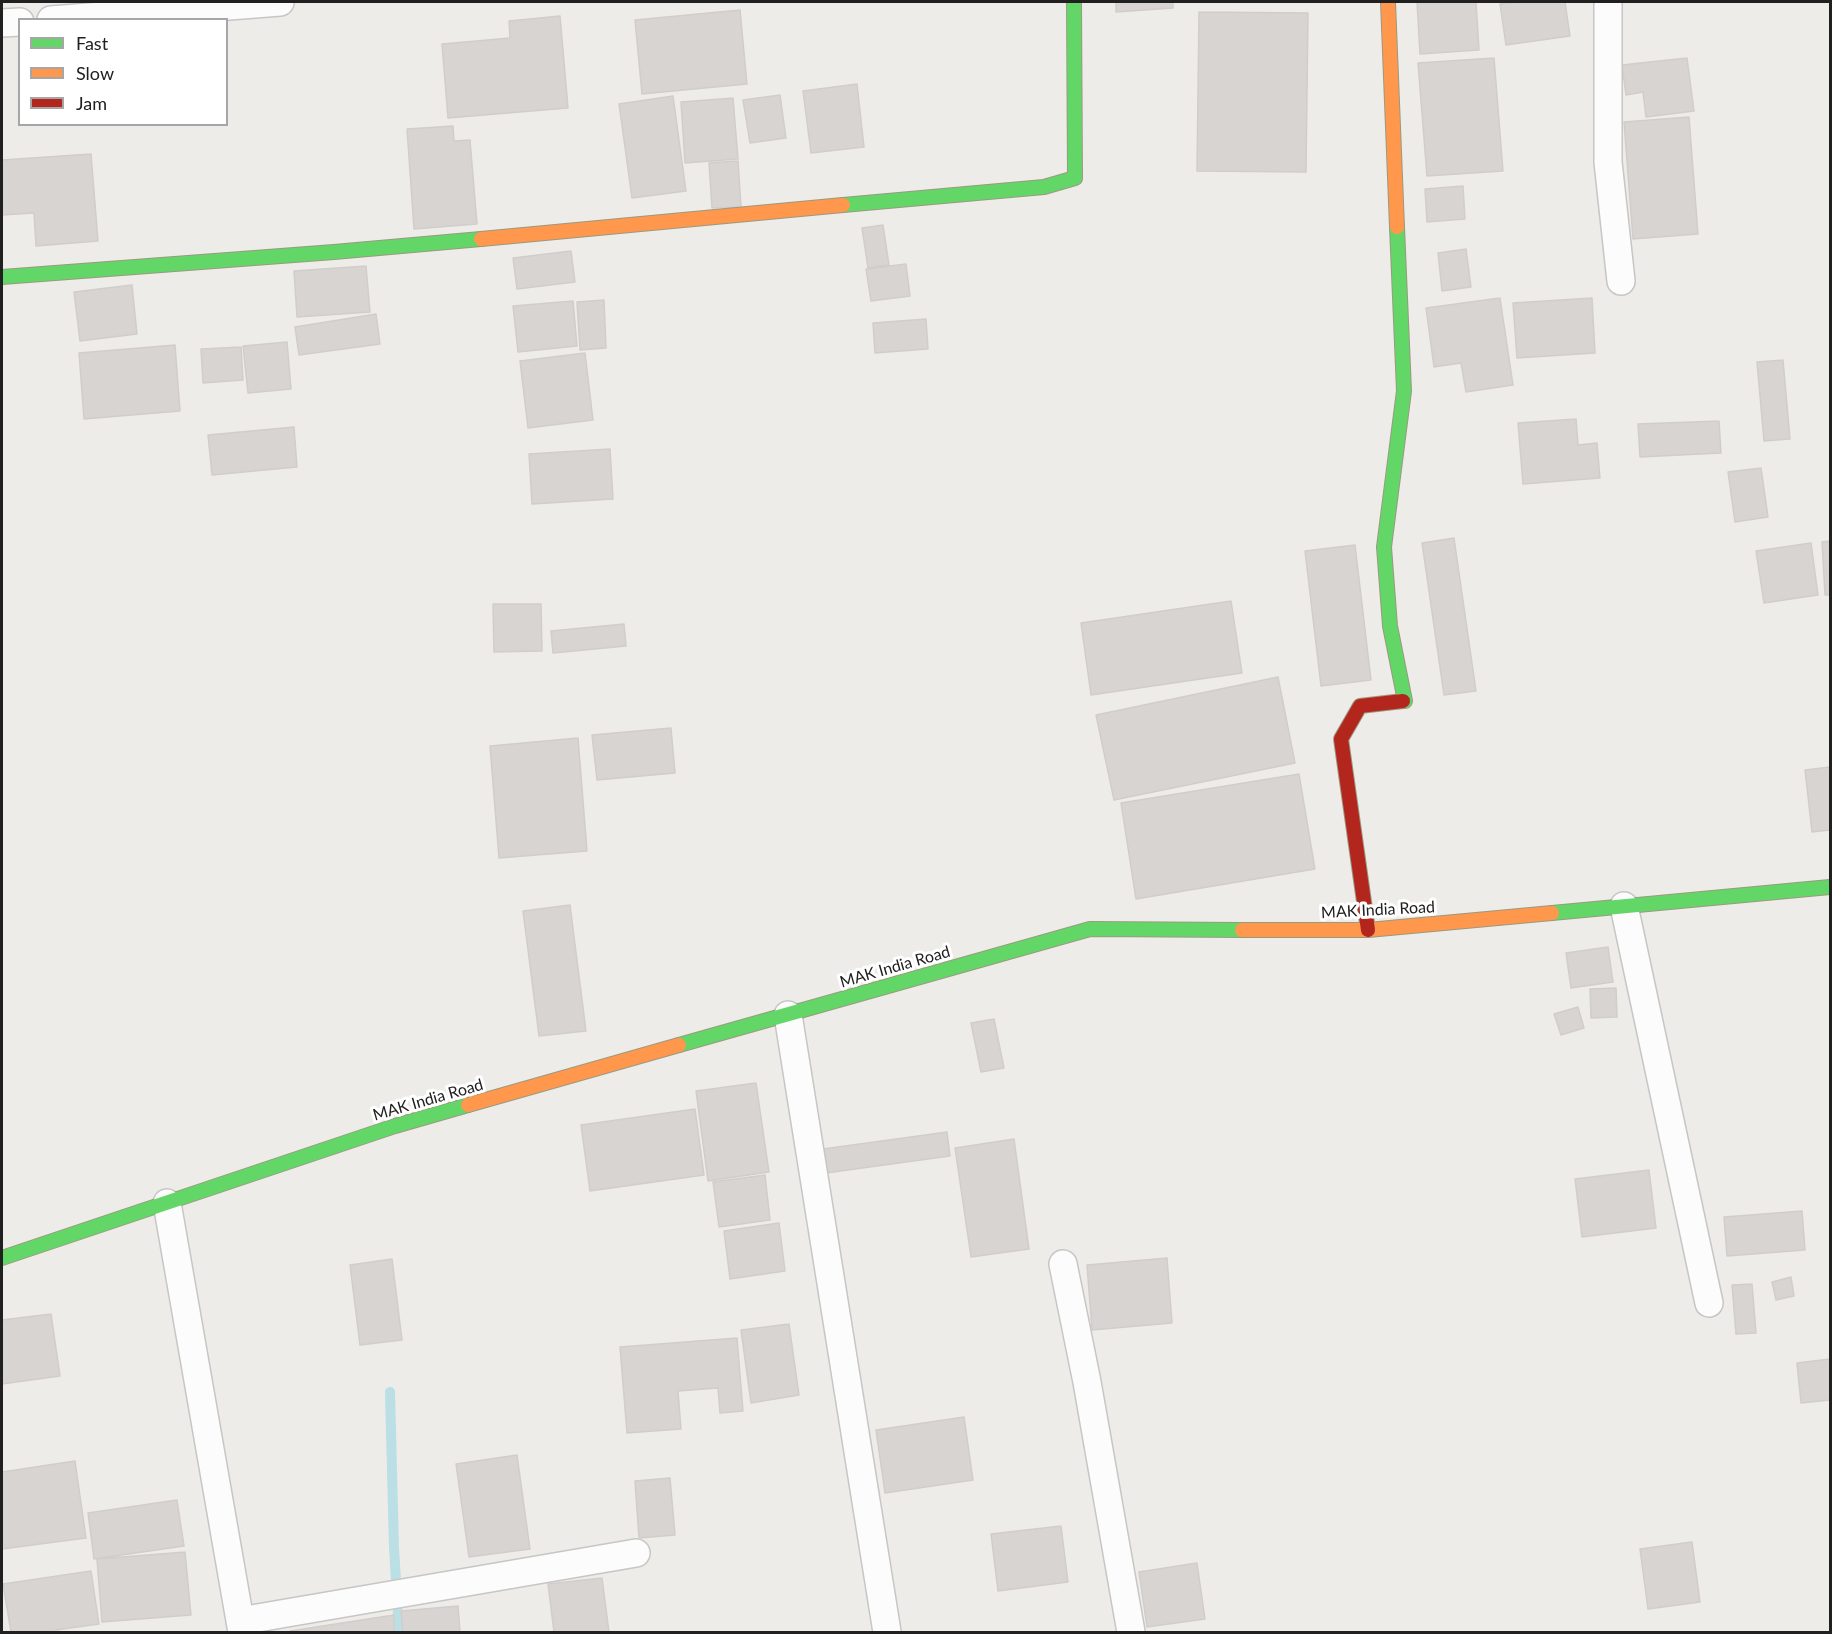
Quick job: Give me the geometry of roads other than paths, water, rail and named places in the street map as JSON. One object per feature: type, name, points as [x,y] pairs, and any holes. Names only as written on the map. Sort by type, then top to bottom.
[{"type":"street","points":[[76,18],[280,2]]},
{"type":"street","points":[[2,277],[334,252],[1044,187],[1076,178],[1074,2]]},
{"type":"street","points":[[1368,930],[1341,739],[1360,706],[1405,701],[1390,626],[1384,547],[1404,391],[1388,2]]},
{"type":"street","points":[[1608,2],[1608,162],[1621,281]]},
{"type":"street","points":[[2,23],[18,22]]},
{"type":"street","name":"MAK India Road","points":[[2,1258],[395,1126],[1090,929],[1368,930],[1830,887]]},
{"type":"street","points":[[1624,906],[1709,1303]]},
{"type":"street","points":[[788,1014],[887,1632]]},
{"type":"street","points":[[167,1203],[241,1627],[636,1553]]},
{"type":"street","points":[[1063,1264],[1087,1382],[1131,1632]]},
{"type":"waterway","points":[[390,1392],[394,1547],[399,1632]]}]
